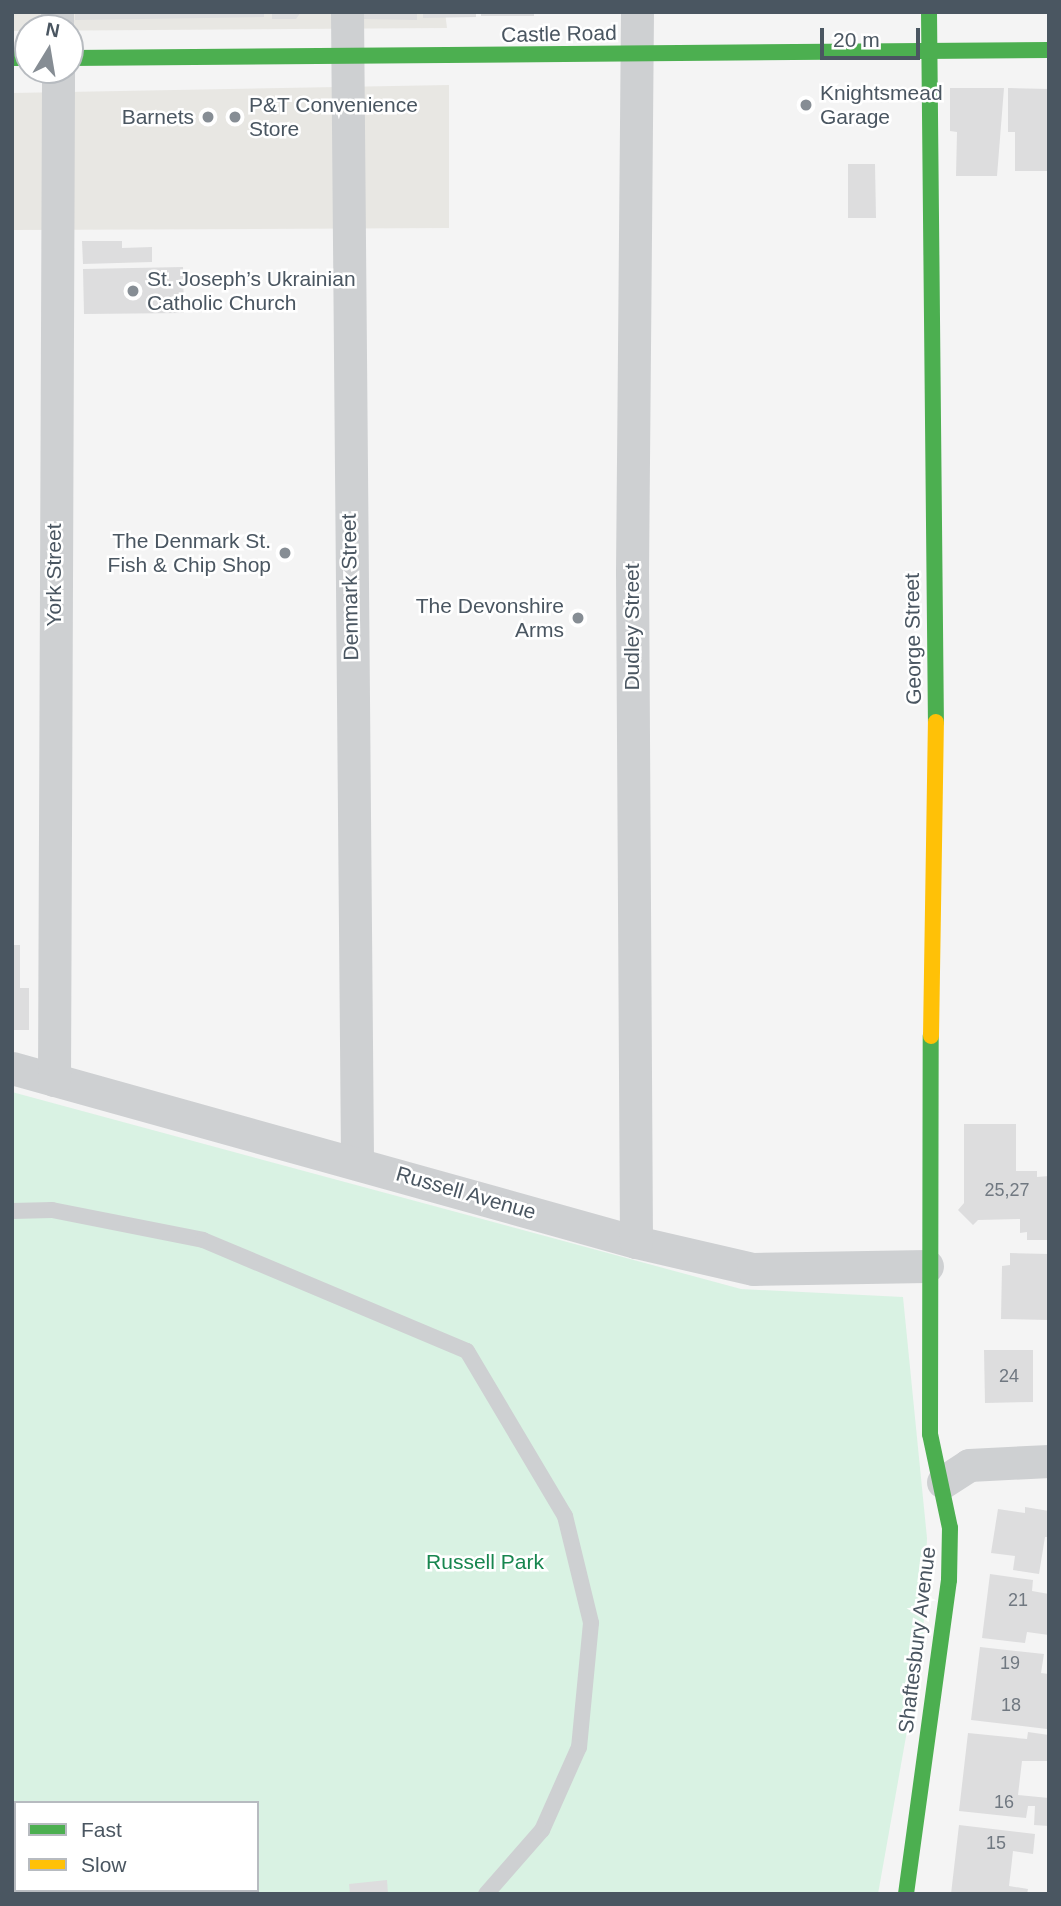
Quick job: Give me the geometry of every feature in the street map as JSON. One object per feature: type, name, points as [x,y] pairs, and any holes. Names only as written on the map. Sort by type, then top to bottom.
[{"type":"street","name":"Denmark Street","points":[[347,12],[357,1162]]},
{"type":"street","name":"Dudley Street","points":[[636,1242],[632,573],[639,54],[637,12]]},
{"type":"street","name":"George Street","points":[[927,1266],[936,712],[929,12]]},
{"type":"street","name":"Castle Road","points":[[84,58],[1049,50]]},
{"type":"street","name":"York Street","points":[[54,1080],[58,84]]},
{"type":"street","name":"Russell Avenue","points":[[12,1068],[357,1162],[636,1242],[753,1269],[927,1266]]},
{"type":"street","name":"Shaftesbury Avenue","points":[[906,1894],[949,1580],[950,1528],[943,1482],[930,1434],[927,1266]]},
{"type":"street","points":[[943,1482],[969,1465],[1049,1461]]},
{"type":"lane","points":[[12,1211],[52,1210],[204,1240],[467,1350],[565,1516],[591,1623],[579,1747],[542,1830],[486,1894]]},
{"type":"shaded area","points":[[12,12],[445,12],[447,28],[84,31],[84,14],[14,14],[12,31]]},
{"type":"shaded area","points":[[449,85],[449,228],[12,230],[12,93]]},
{"type":"green space","name":"Russell Park","points":[[12,1092],[741,1289],[903,1297],[927,1538],[923,1641],[878,1894],[12,1894]]},
{"type":"building","points":[[264,12],[264,17],[84,20],[84,14],[75,14]]},
{"type":"building","points":[[272,12],[301,12],[296,19],[272,19]]},
{"type":"building","points":[[363,12],[417,12],[417,20],[363,19]]},
{"type":"building","points":[[423,12],[476,12],[476,17],[423,18]]},
{"type":"building","points":[[481,12],[534,12],[534,16],[481,16]]},
{"type":"building","points":[[950,88],[1004,88],[997,176],[956,176],[957,132],[950,131]]},
{"type":"building","points":[[1008,88],[1049,89],[1049,171],[1015,171],[1015,132],[1008,132]]},
{"type":"building","points":[[848,164],[875,164],[876,218],[848,218]]},
{"type":"building","points":[[82,241],[122,241],[122,248],[152,247],[152,262],[83,264]]},
{"type":"building","name":"St. Joseph’s Ukrainian Catholic Church","points":[[183,267],[184,313],[84,314],[83,269]]},
{"type":"building","points":[[12,945],[20,945],[20,988],[29,988],[29,1030],[12,1030]]},
{"type":"building","points":[[964,1124],[1016,1124],[1016,1171],[1037,1171],[1037,1177],[1049,1176],[1049,1240],[1027,1240],[1027,1232],[1020,1233],[1020,1219],[978,1220],[973,1225],[958,1210],[964,1203]]},
{"type":"building","points":[[1010,1253],[1049,1254],[1049,1320],[1001,1319],[1002,1266],[1010,1265]]},
{"type":"building","points":[[984,1350],[1033,1350],[1033,1402],[985,1403]]},
{"type":"building","points":[[1025,1507],[1049,1511],[1049,1537],[1045,1537],[1039,1574],[1013,1570],[1015,1556],[991,1553],[998,1509],[1025,1513]]},
{"type":"building","points":[[990,1574],[1033,1580],[1032,1591],[1049,1594],[1049,1635],[1027,1632],[1025,1643],[982,1638]]},
{"type":"building","points":[[980,1647],[1044,1654],[1041,1673],[1049,1674],[1047,1729],[971,1720]]},
{"type":"building","points":[[1028,1732],[1049,1735],[1049,1761],[1022,1761],[1018,1795],[1049,1798],[1049,1826],[1034,1825],[1035,1806],[1028,1806],[1026,1818],[959,1811],[968,1733],[1027,1739]]},
{"type":"building","points":[[959,1825],[1035,1834],[1033,1854],[1013,1851],[1009,1886],[1028,1889],[1027,1894],[951,1894]]},
{"type":"building","points":[[387,1880],[388,1894],[350,1894],[349,1884]]},
{"type":"traffic: fast","points":[[929,12],[936,722]]},
{"type":"traffic: fast","points":[[84,58],[1049,50]]},
{"type":"traffic: fast","points":[[906,1894],[949,1580],[950,1528],[930,1434],[931,1036]]},
{"type":"traffic: slow","points":[[931,1036],[936,722]]},
{"type":"place","name":"Knightsmead Garage","points":[[806,105]]},
{"type":"place","name":"Barnets","points":[[208,117]]},
{"type":"place","name":"P&T Convenience Store","points":[[235,117]]},
{"type":"place","name":"St. Joseph’s Ukrainian Catholic Church","points":[[133,291]]},
{"type":"place","name":"The Denmark St. Fish & Chip Shop","points":[[285,553]]},
{"type":"place","name":"The Devonshire Arms","points":[[578,618]]}]
